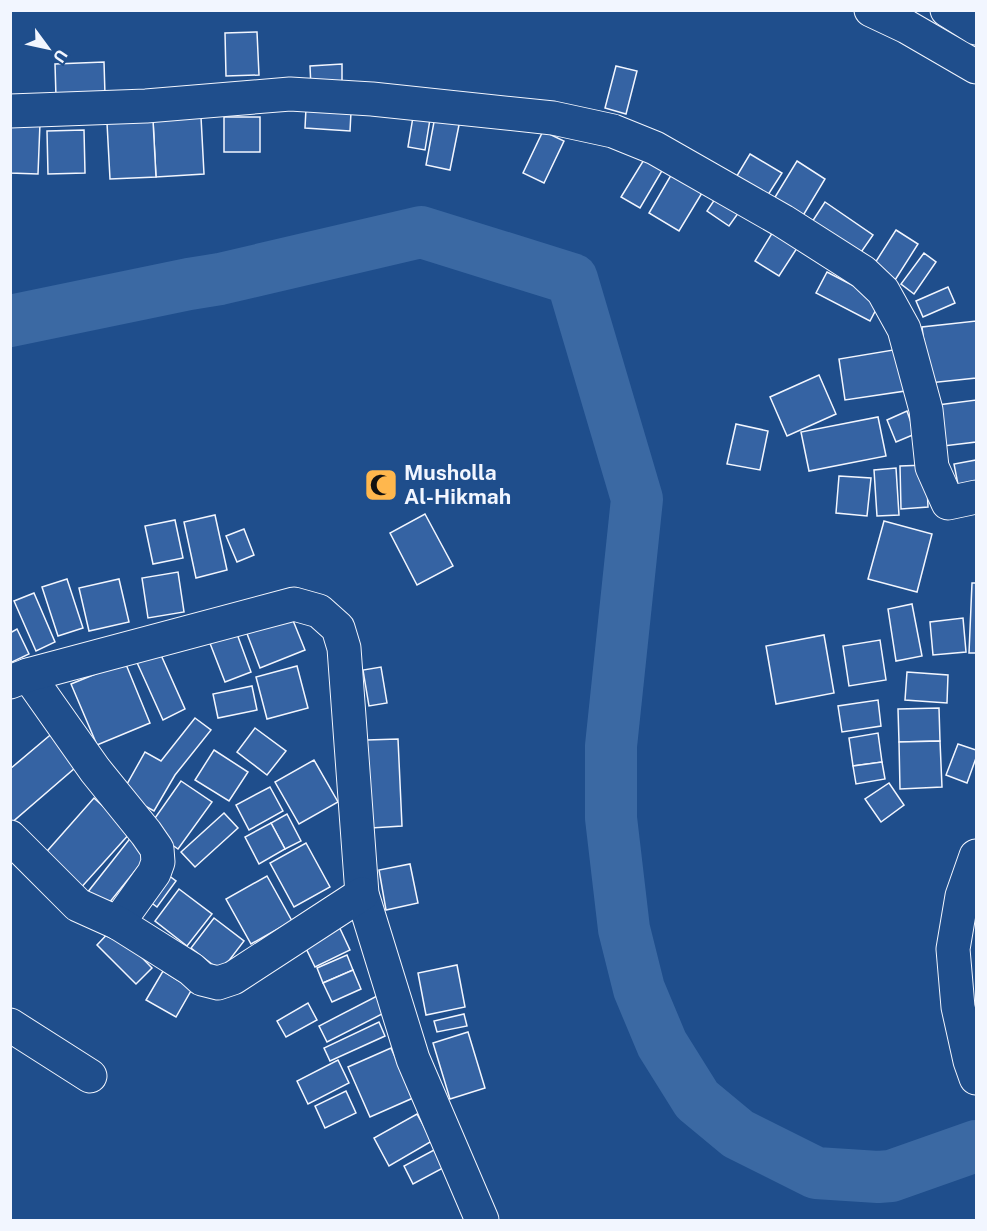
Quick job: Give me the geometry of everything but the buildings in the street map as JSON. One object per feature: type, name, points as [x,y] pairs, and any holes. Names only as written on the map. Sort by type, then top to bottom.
[{"type":"main road","points":[[871,10],[908,27],[976,67]]},
{"type":"main road","points":[[947,10],[976,28]]},
{"type":"main road","points":[[10,111],[146,106],[290,94],[349,97],[553,118],[613,131],[655,147],[783,221],[863,272],[883,291],[904,329],[926,410],[932,466],[948,503],[976,497]]},
{"type":"main road","points":[[118,923],[154,873],[158,862],[157,849],[19,679],[294,604],[319,611],[338,628],[344,648],[362,894],[413,1059],[482,1221]]},
{"type":"main road","points":[[10,837],[78,905],[118,923],[202,979],[218,984],[233,978],[362,894]]},
{"type":"main road","points":[[973,1069],[958,1007],[953,949],[962,896],[976,856]]},
{"type":"main road","points":[[10,1025],[90,1076]]},
{"type":"waterway","points":[[10,321],[220,279],[421,232],[572,279],[637,499],[611,746],[611,818],[624,929],[639,989],[662,1044],[697,1100],[738,1134],[816,1173],[891,1176],[976,1146]]},
{"type":"place","name":"Musholla Al-Hikmah","points":[[381,485]]}]
